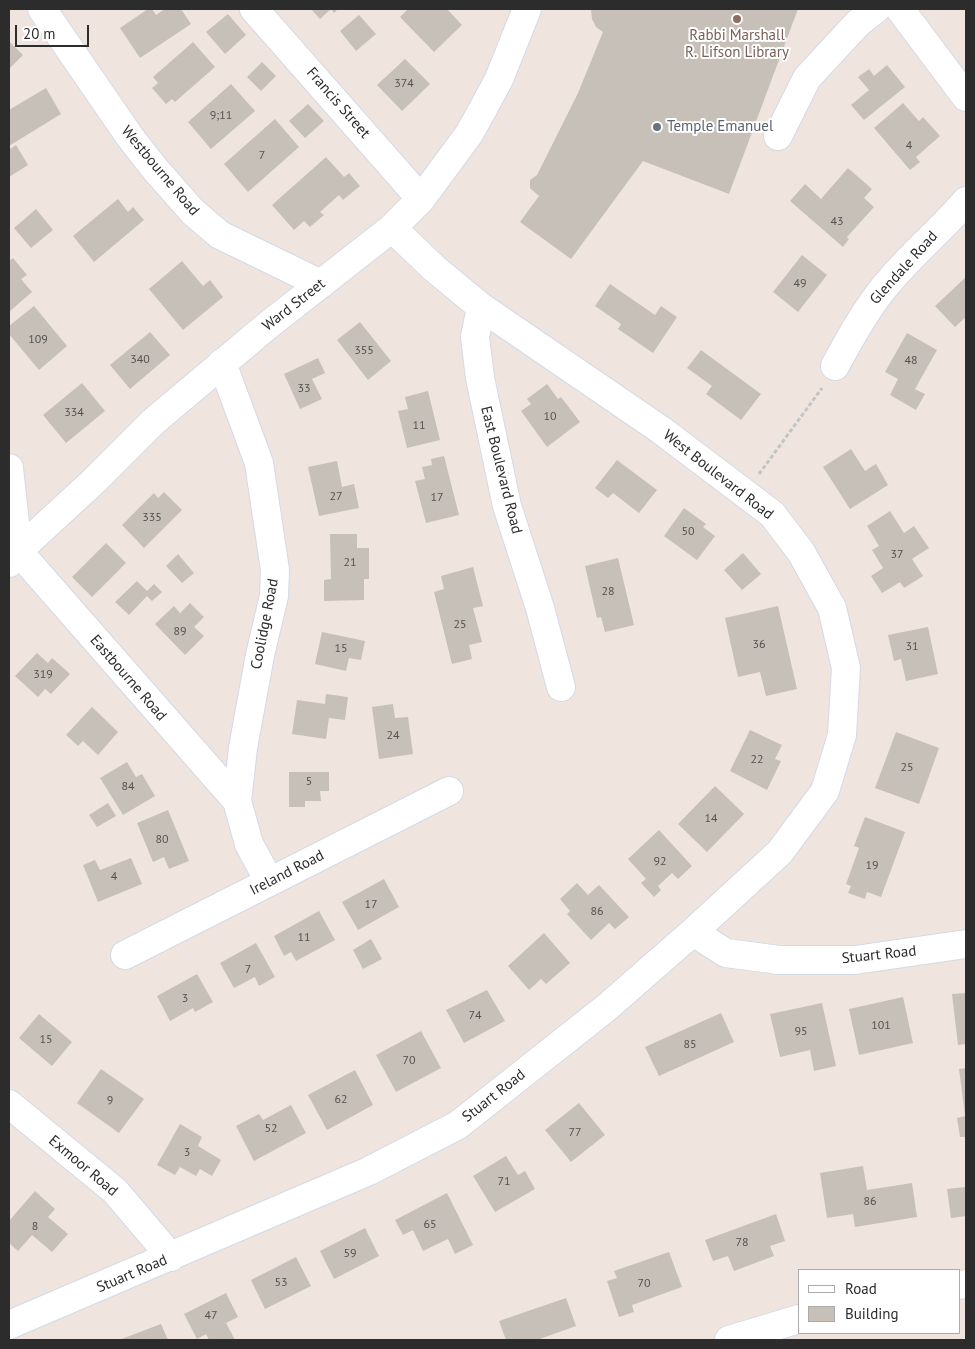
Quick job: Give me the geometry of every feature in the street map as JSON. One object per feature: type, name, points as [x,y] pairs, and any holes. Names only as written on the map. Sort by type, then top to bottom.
[{"type":"street","name":"Westbourne Road","points":[[42,9],[130,137],[193,212],[208,226],[228,239],[321,284]]},
{"type":"street","name":"Francis Street","points":[[254,9],[421,199]]},
{"type":"street","name":"Ward Street","points":[[13,557],[95,480],[154,421],[222,363],[392,228],[421,199],[464,141],[484,107],[499,79],[527,9]]},
{"type":"street","points":[[778,136],[807,78],[858,23],[876,9]]},
{"type":"street","points":[[900,9],[966,97]]},
{"type":"street","name":"Glendale Road","points":[[835,366],[856,327],[879,293],[966,201]]},
{"type":"street","name":"West Boulevard Road","points":[[392,228],[434,269],[481,307],[661,430],[772,514],[801,552],[832,608],[846,668],[842,735],[825,791],[780,852],[694,932]]},
{"type":"street","name":"East Boulevard Road","points":[[481,307],[475,337],[480,378],[507,506],[540,608],[561,687]]},
{"type":"street","name":"Coolidge Road","points":[[222,363],[259,463],[275,570],[274,596],[260,655],[243,748],[237,801]]},
{"type":"street","points":[[9,468],[13,557]]},
{"type":"street","name":"Eastbourne Road","points":[[13,557],[237,801],[248,844],[269,881]]},
{"type":"street","name":"Ireland Road","points":[[125,956],[449,791]]},
{"type":"street","name":"Stuart Road","points":[[9,1326],[368,1171],[458,1125],[606,1008],[694,932],[726,953],[779,960],[855,960],[966,944]]},
{"type":"street","name":"Exmoor Road","points":[[9,1104],[115,1191],[171,1257]]},
{"type":"street","points":[[728,1340],[798,1319]]},
{"type":"path","points":[[744,493],[818,395],[835,366]]},
{"type":"building","points":[[148,9],[152,9],[156,15],[165,9],[181,9],[191,24],[140,58],[120,28]]},
{"type":"building","points":[[311,9],[331,9],[320,19]]},
{"type":"building","points":[[408,9],[447,9],[462,25],[434,52],[400,17]]},
{"type":"building","name":"Temple Emanuel","points":[[591,9],[798,9],[729,194],[643,161],[571,259],[520,222],[539,196],[530,188],[530,180],[537,175],[578,93],[603,32],[596,27],[592,19]]},
{"type":"building","points":[[228,14],[246,35],[225,54],[206,32]]},
{"type":"building","points":[[359,15],[376,34],[356,51],[340,31]]},
{"type":"building","points":[[9,41],[23,55],[9,69]]},
{"type":"building","points":[[193,42],[215,67],[175,102],[172,99],[166,104],[152,88],[158,83],[153,77]]},
{"type":"building","points":[[405,59],[430,84],[402,111],[377,85]]},
{"type":"building","points":[[262,62],[276,76],[261,91],[247,77]]},
{"type":"building","points":[[887,65],[905,87],[864,120],[851,105],[869,90],[858,77],[869,69],[874,76]]},
{"type":"building","points":[[231,84],[255,111],[211,149],[188,122]]},
{"type":"building","points":[[46,88],[61,114],[9,146],[9,110]]},
{"type":"building","points":[[903,103],[919,121],[923,117],[940,136],[916,157],[920,162],[910,170],[874,128]]},
{"type":"building","points":[[308,104],[324,121],[305,138],[289,121]]},
{"type":"building","points":[[275,119],[299,147],[248,192],[224,164]]},
{"type":"building","points":[[16,145],[28,165],[9,177],[9,150]]},
{"type":"building","points":[[326,157],[344,177],[349,173],[360,186],[343,200],[339,195],[320,212],[324,215],[310,227],[304,221],[294,230],[272,205]]},
{"type":"building","points":[[848,168],[872,189],[864,198],[874,207],[847,237],[849,239],[843,247],[790,201],[805,184],[821,199]]},
{"type":"building","points":[[118,199],[128,212],[133,207],[144,220],[94,262],[73,236]]},
{"type":"building","points":[[36,209],[53,230],[31,248],[14,228]]},
{"type":"building","points":[[802,255],[827,275],[798,312],[773,292]]},
{"type":"building","points":[[13,258],[27,275],[21,279],[32,292],[10,311],[9,261]]},
{"type":"building","points":[[182,261],[203,286],[210,280],[223,297],[183,330],[149,289]]},
{"type":"building","points":[[966,277],[966,317],[955,327],[935,306]]},
{"type":"building","points":[[610,284],[655,315],[661,306],[677,317],[653,353],[618,329],[621,324],[595,306]]},
{"type":"building","points":[[34,306],[67,346],[39,370],[9,334],[9,326]]},
{"type":"building","points":[[360,322],[391,361],[368,380],[337,340]]},
{"type":"building","points":[[150,332],[170,355],[130,389],[110,365]]},
{"type":"building","points":[[907,333],[937,350],[915,389],[925,394],[916,410],[890,395],[898,379],[885,372]]},
{"type":"building","points":[[701,350],[761,394],[741,420],[706,394],[712,386],[687,368]]},
{"type":"building","points":[[318,358],[325,373],[312,379],[322,399],[300,409],[284,374]]},
{"type":"building","points":[[82,383],[105,411],[66,443],[43,415]]},
{"type":"building","points":[[547,384],[558,399],[561,397],[580,422],[547,447],[521,411],[531,404],[527,399]]},
{"type":"building","points":[[428,391],[440,440],[407,448],[398,411],[408,409],[405,397]]},
{"type":"building","points":[[851,449],[865,471],[876,464],[888,485],[850,509],[823,467]]},
{"type":"building","points":[[444,456],[459,515],[426,523],[415,481],[425,479],[422,467],[432,465],[431,459]]},
{"type":"building","points":[[617,460],[657,490],[639,513],[613,493],[608,498],[595,488]]},
{"type":"building","points":[[337,461],[342,487],[354,484],[359,508],[319,516],[308,467]]},
{"type":"building","points":[[164,492],[182,510],[144,548],[122,525],[154,493],[158,498]]},
{"type":"building","points":[[684,508],[706,524],[703,527],[715,536],[697,560],[664,536]]},
{"type":"building","points":[[890,511],[904,533],[914,526],[929,548],[912,559],[923,576],[904,588],[900,582],[882,593],[871,576],[883,568],[872,550],[879,546],[867,526]]},
{"type":"building","points":[[330,534],[357,534],[357,548],[369,548],[369,579],[364,579],[364,600],[324,601],[324,580],[331,579]]},
{"type":"building","points":[[106,543],[126,563],[92,597],[72,577]]},
{"type":"building","points":[[743,553],[761,574],[742,590],[724,570]]},
{"type":"building","points":[[178,554],[194,573],[182,583],[166,566]]},
{"type":"building","points":[[618,558],[634,625],[605,632],[601,617],[597,618],[585,566]]},
{"type":"building","points":[[473,567],[483,606],[473,608],[482,642],[469,645],[472,659],[452,664],[434,592],[444,589],[441,576]]},
{"type":"building","points":[[137,581],[147,591],[154,584],[162,592],[152,601],[147,596],[129,615],[115,602]]},
{"type":"building","points":[[190,603],[204,617],[194,627],[204,636],[185,655],[155,624],[174,606],[180,613]]},
{"type":"building","points":[[778,606],[797,689],[766,696],[760,672],[738,677],[725,618]]},
{"type":"building","points":[[928,627],[938,674],[906,681],[901,659],[894,661],[888,635]]},
{"type":"building","points":[[322,632],[365,641],[361,660],[349,658],[346,671],[315,664]]},
{"type":"building","points":[[37,653],[48,663],[52,658],[70,674],[51,694],[45,689],[38,697],[15,676]]},
{"type":"building","points":[[326,694],[348,697],[345,720],[329,718],[326,739],[292,734],[297,700],[325,704]]},
{"type":"building","points":[[393,704],[395,718],[408,717],[413,754],[379,759],[372,707]]},
{"type":"building","points":[[92,707],[118,732],[98,755],[83,741],[78,746],[66,735]]},
{"type":"building","points":[[750,730],[782,745],[775,759],[781,761],[767,790],[730,771]]},
{"type":"building","points":[[896,732],[939,748],[919,804],[875,788]]},
{"type":"building","points":[[127,762],[136,777],[142,774],[155,796],[123,815],[100,778]]},
{"type":"building","points":[[289,772],[329,772],[329,791],[320,791],[321,801],[305,801],[305,807],[289,807]]},
{"type":"building","points":[[715,786],[744,814],[707,852],[678,824]]},
{"type":"building","points":[[108,803],[116,816],[97,827],[89,815]]},
{"type":"building","points":[[168,810],[189,861],[169,869],[164,857],[153,862],[137,823]]},
{"type":"building","points":[[865,817],[905,832],[881,897],[867,892],[865,899],[848,893],[851,886],[846,884],[859,848],[854,846]]},
{"type":"building","points":[[659,830],[692,866],[678,879],[672,873],[658,886],[661,890],[654,897],[641,883],[646,879],[628,859]]},
{"type":"building","points":[[131,858],[142,884],[98,902],[83,865],[95,860],[100,870]]},
{"type":"building","points":[[384,879],[399,907],[358,930],[342,902]]},
{"type":"building","points":[[577,883],[588,895],[599,885],[629,917],[615,929],[609,923],[591,940],[567,914],[570,911],[560,899]]},
{"type":"building","points":[[319,911],[335,940],[296,961],[291,952],[284,956],[274,936]]},
{"type":"building","points":[[544,933],[570,963],[546,984],[541,979],[529,990],[508,966]]},
{"type":"building","points":[[371,939],[382,959],[363,969],[353,950]]},
{"type":"building","points":[[256,943],[275,977],[259,986],[255,977],[234,988],[220,963]]},
{"type":"building","points":[[197,974],[213,1002],[195,1012],[193,1008],[170,1021],[157,996]]},
{"type":"building","points":[[487,990],[505,1021],[464,1043],[446,1010]]},
{"type":"building","points":[[966,993],[966,1044],[958,1045],[952,994]]},
{"type":"building","points":[[903,997],[913,1043],[859,1055],[849,1009]]},
{"type":"building","points":[[822,1003],[836,1066],[814,1071],[810,1050],[780,1057],[770,1014]]},
{"type":"building","points":[[721,1013],[734,1042],[659,1076],[645,1047]]},
{"type":"building","points":[[39,1014],[72,1042],[52,1066],[19,1038]]},
{"type":"building","points":[[421,1031],[441,1068],[396,1092],[376,1055]]},
{"type":"building","points":[[966,1068],[966,1115],[965,1115],[959,1069]]},
{"type":"building","points":[[101,1069],[144,1099],[119,1133],[77,1103]]},
{"type":"building","points":[[355,1070],[373,1105],[327,1130],[308,1095]]},
{"type":"building","points":[[579,1103],[605,1135],[571,1162],[545,1130]]},
{"type":"building","points":[[291,1105],[306,1133],[254,1161],[236,1126],[259,1114],[263,1120]]},
{"type":"building","points":[[966,1116],[966,1137],[960,1137],[957,1118]]},
{"type":"building","points":[[180,1124],[202,1137],[198,1146],[221,1160],[212,1176],[200,1169],[196,1176],[180,1167],[175,1175],[157,1165]]},
{"type":"building","points":[[506,1156],[518,1175],[525,1171],[535,1189],[495,1212],[473,1176]]},
{"type":"building","points":[[863,1166],[867,1190],[912,1183],[917,1217],[855,1227],[853,1214],[827,1218],[820,1173]]},
{"type":"building","points":[[966,1187],[966,1216],[951,1218],[947,1189]]},
{"type":"building","points":[[35,1191],[55,1209],[48,1217],[68,1234],[52,1252],[32,1235],[18,1251],[9,1243],[9,1221]]},
{"type":"building","points":[[447,1193],[473,1245],[455,1254],[448,1239],[423,1251],[413,1230],[403,1235],[395,1220]]},
{"type":"building","points":[[776,1214],[785,1241],[770,1246],[774,1256],[734,1271],[728,1256],[713,1261],[705,1240]]},
{"type":"building","points":[[365,1228],[379,1256],[334,1279],[320,1251]]},
{"type":"building","points":[[669,1252],[682,1287],[632,1305],[634,1312],[619,1317],[607,1281],[617,1278],[614,1271]]},
{"type":"building","points":[[296,1257],[311,1286],[265,1309],[251,1280]]},
{"type":"building","points":[[226,1293],[238,1317],[226,1323],[235,1340],[209,1340],[206,1334],[197,1339],[184,1314]]},
{"type":"building","points":[[566,1298],[576,1326],[537,1340],[506,1340],[499,1321]]},
{"type":"building","points":[[161,1324],[168,1340],[119,1340]]},
{"type":"place","name":"Rabbi Marshall R. Lifson Library","points":[[737,19]]},
{"type":"place","name":"Temple Emanuel","points":[[657,127]]}]
